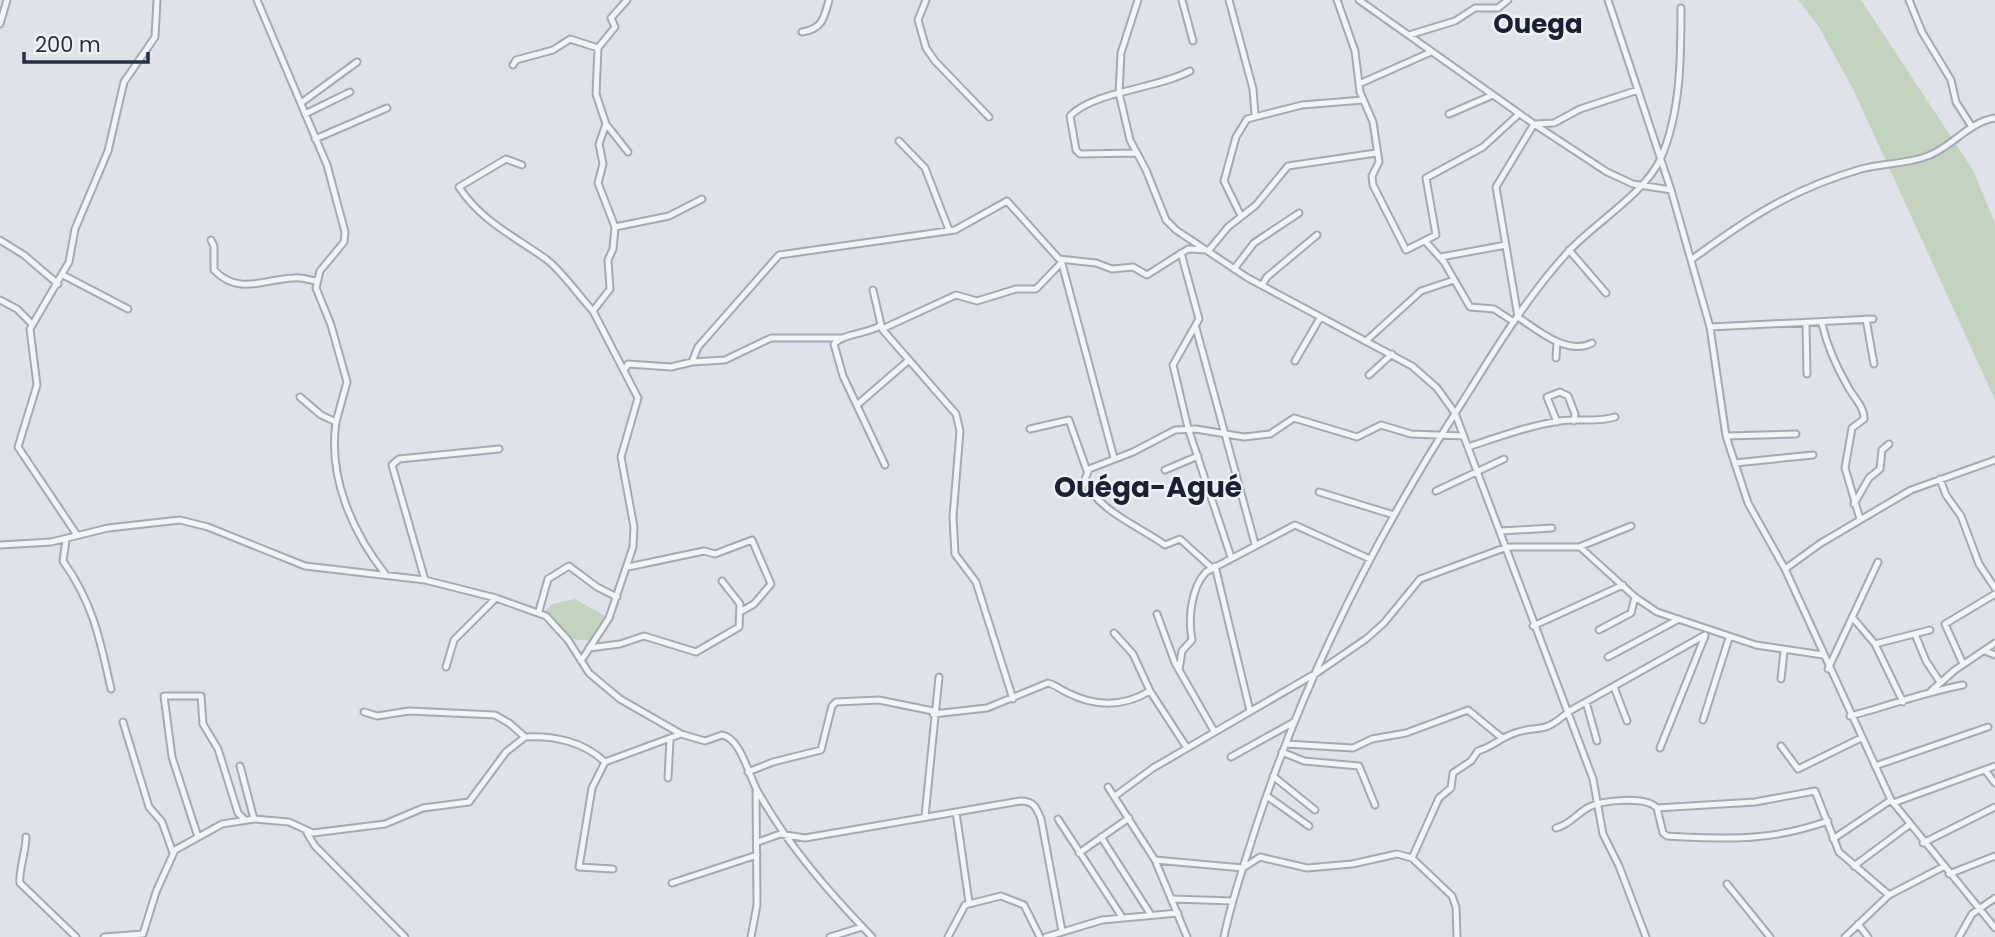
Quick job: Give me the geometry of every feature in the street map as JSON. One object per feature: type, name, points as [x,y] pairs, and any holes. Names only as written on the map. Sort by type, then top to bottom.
[{"type":"street","points":[[0,24],[7,0]]},
{"type":"street","points":[[77,535],[18,447],[37,386],[30,336],[33,324],[63,275],[75,229],[108,151],[124,82],[155,37],[157,0]]},
{"type":"street","points":[[257,0],[316,139],[334,187],[345,232],[344,242],[316,281],[347,382],[336,422],[334,456],[353,527],[386,575]]},
{"type":"street","points":[[627,0],[611,18],[615,27],[598,48],[596,94],[606,124],[628,152]]},
{"type":"street","points":[[802,32],[816,30],[821,26],[829,0]]},
{"type":"street","points":[[926,0],[918,20],[926,48],[934,61],[989,117]]},
{"type":"street","points":[[1138,0],[1121,53],[1119,93],[1127,133],[1166,220],[1176,230],[1234,269],[1320,318],[1392,354],[1431,382],[1455,413],[1502,531],[1533,626],[1592,779],[1602,834],[1619,866],[1646,937]]},
{"type":"street","points":[[1182,0],[1193,41]]},
{"type":"street","points":[[1229,0],[1253,89],[1255,115]]},
{"type":"street","points":[[1337,0],[1355,51],[1363,100],[1372,117],[1379,162],[1372,176],[1373,185],[1405,248],[1409,250],[1437,233],[1426,178],[1483,147],[1519,114]]},
{"type":"street","points":[[1359,0],[1519,114],[1616,177],[1640,185],[1671,190]]},
{"type":"street","points":[[1409,35],[1455,21],[1475,8],[1498,8],[1508,0]]},
{"type":"street","points":[[1608,0],[1671,190],[1710,327],[1726,436],[1748,503],[1786,569],[1850,716],[1892,802],[1995,928]]},
{"type":"street","points":[[1909,0],[1922,32],[1951,79],[1956,102],[1972,127]]},
{"type":"street","points":[[1224,937],[1266,796],[1294,722],[1370,559],[1394,515],[1455,413],[1516,319],[1569,250],[1640,185],[1660,159],[1669,135],[1678,89],[1681,8]]},
{"type":"street","points":[[513,65],[516,60],[553,50],[570,39],[598,48]]},
{"type":"street","points":[[1359,84],[1431,52]]},
{"type":"street","points":[[301,103],[357,62]]},
{"type":"street","points":[[1137,153],[1085,154],[1076,150],[1071,113],[1119,93],[1165,83],[1189,71]]},
{"type":"street","points":[[1534,124],[1554,124],[1580,109],[1638,90]]},
{"type":"street","points":[[305,114],[350,92]]},
{"type":"street","points":[[1449,114],[1493,95]]},
{"type":"street","points":[[1241,216],[1224,181],[1236,137],[1247,120],[1255,115],[1302,105],[1363,100]]},
{"type":"street","points":[[316,139],[387,108]]},
{"type":"street","points":[[1691,260],[1749,217],[1782,198],[1862,169],[1927,157],[1972,127],[1995,118]]},
{"type":"street","points":[[593,311],[610,289],[608,260],[613,249],[615,227],[608,202],[598,184],[603,164],[599,144],[606,124]]},
{"type":"street","points":[[1516,319],[1496,187],[1534,124]]},
{"type":"street","points":[[899,141],[925,167],[950,230]]},
{"type":"street","points":[[1209,250],[1241,216],[1256,205],[1281,172],[1291,164],[1376,153]]},
{"type":"street","points":[[522,165],[506,159],[459,187],[468,201],[494,225],[547,260],[593,311],[638,398],[621,457],[634,527],[628,567],[609,618],[581,661]]},
{"type":"street","points":[[615,227],[669,216],[702,199]]},
{"type":"street","points":[[692,362],[698,347],[779,255],[950,230],[1008,201],[1027,227],[1062,261],[1114,458]]},
{"type":"street","points":[[1234,269],[1254,243],[1299,213]]},
{"type":"street","points":[[1262,285],[1267,277],[1317,235]]},
{"type":"street","points":[[0,240],[19,255],[24,255],[58,284]]},
{"type":"street","points":[[211,240],[214,246],[214,270],[224,281],[252,287],[294,278],[316,281]]},
{"type":"street","points":[[1426,242],[1441,257],[1470,307],[1494,309],[1557,342],[1581,347],[1592,343]]},
{"type":"street","points":[[1441,257],[1506,245]]},
{"type":"street","points":[[626,372],[628,364],[671,367],[692,362],[725,360],[771,338],[842,338],[862,335],[956,295],[977,301],[1016,289],[1036,289],[1062,261],[1096,262],[1112,269],[1133,267],[1147,275],[1181,253],[1192,249],[1209,250]]},
{"type":"street","points":[[1569,250],[1606,293]]},
{"type":"street","points":[[1181,253],[1198,310],[1196,327],[1223,434],[1255,544]]},
{"type":"street","points":[[63,275],[128,309]]},
{"type":"street","points":[[1366,341],[1421,291],[1454,280]]},
{"type":"street","points":[[873,290],[881,328],[956,414],[959,423],[953,517],[955,554],[976,582],[1013,699]]},
{"type":"street","points":[[0,300],[17,309],[33,324]]},
{"type":"street","points":[[1295,361],[1320,318]]},
{"type":"street","points":[[1710,327],[1822,324],[1869,319],[1874,364]]},
{"type":"street","points":[[1806,324],[1807,374]]},
{"type":"street","points":[[1822,324],[1830,351],[1865,413],[1864,419],[1852,428],[1845,468],[1860,519]]},
{"type":"street","points":[[1196,327],[1173,365],[1188,428],[1231,558]]},
{"type":"street","points":[[842,338],[834,345],[843,376],[884,465]]},
{"type":"street","points":[[1556,358],[1557,342]]},
{"type":"street","points":[[1369,375],[1392,354]]},
{"type":"street","points":[[857,405],[909,360]]},
{"type":"street","points":[[1560,421],[1549,395],[1566,394],[1575,414],[1574,421]]},
{"type":"street","points":[[300,397],[321,415],[336,422]]},
{"type":"street","points":[[1560,421],[1570,405]]},
{"type":"street","points":[[1468,447],[1560,421],[1600,422],[1615,417]]},
{"type":"street","points":[[1087,471],[1133,452],[1171,431],[1188,428],[1238,437],[1269,434],[1297,418],[1357,437],[1381,425],[1405,433],[1464,436]]},
{"type":"street","points":[[1030,429],[1069,420],[1087,471],[1085,479],[1089,489],[1117,514],[1165,545],[1180,539],[1214,567],[1250,711]]},
{"type":"street","points":[[1726,436],[1796,433]]},
{"type":"street","points":[[1854,504],[1869,478],[1880,469],[1882,450],[1889,444]]},
{"type":"street","points":[[425,580],[392,465],[400,460],[499,449]]},
{"type":"street","points":[[1735,463],[1812,455]]},
{"type":"street","points":[[1165,470],[1198,456]]},
{"type":"street","points":[[1436,491],[1477,469],[1504,459]]},
{"type":"street","points":[[1786,569],[1860,519],[1911,490],[1995,460]]},
{"type":"street","points":[[1940,479],[1946,495],[1961,516],[1979,564],[1995,588]]},
{"type":"street","points":[[1319,492],[1394,515]]},
{"type":"street","points":[[0,545],[66,540],[77,535],[125,525],[180,520],[208,527],[305,566],[425,580],[539,611],[568,640],[581,661],[612,693],[681,734],[705,741],[722,735],[729,736],[756,790],[784,834],[799,855],[872,937]]},
{"type":"street","points":[[1179,670],[1182,650],[1192,640],[1191,599],[1199,579],[1214,567],[1296,525],[1370,559]]},
{"type":"street","points":[[1115,796],[1214,731],[1318,672],[1384,623],[1415,582],[1441,569],[1507,547],[1579,547],[1631,526]]},
{"type":"street","points":[[1502,531],[1552,528]]},
{"type":"street","points":[[66,540],[63,561],[79,583],[93,618],[110,689]]},
{"type":"street","points":[[628,567],[704,551],[715,554],[752,540],[771,584],[754,604],[740,612]]},
{"type":"street","points":[[1579,547],[1635,597],[1657,612],[1706,632],[1729,638],[1784,651],[1823,655]]},
{"type":"street","points":[[1829,669],[1878,562]]},
{"type":"street","points":[[539,611],[548,579],[569,566],[597,587],[617,597]]},
{"type":"street","points":[[589,648],[620,644],[645,636],[694,653],[737,630],[740,604],[722,581]]},
{"type":"street","points":[[1533,626],[1623,585]]},
{"type":"street","points":[[1964,664],[1945,624],[1995,594]]},
{"type":"street","points":[[1599,630],[1631,613],[1635,597]]},
{"type":"street","points":[[446,667],[453,640],[496,598]]},
{"type":"street","points":[[1157,614],[1179,670],[1214,731]]},
{"type":"street","points":[[1853,618],[1875,644],[1903,702]]},
{"type":"street","points":[[1608,657],[1679,619]]},
{"type":"street","points":[[1875,644],[1930,630]]},
{"type":"street","points":[[1412,858],[1439,798],[1451,788],[1453,773],[1471,761],[1478,751],[1493,747],[1502,738],[1522,731],[1546,729],[1568,712],[1706,632]]},
{"type":"street","points":[[1660,748],[1706,632]]},
{"type":"street","points":[[1114,633],[1133,654],[1150,691],[1187,748]]},
{"type":"street","points":[[1915,634],[1926,661],[1940,682]]},
{"type":"street","points":[[1703,720],[1729,638]]},
{"type":"street","points":[[1931,691],[1995,643]]},
{"type":"street","points":[[1781,678],[1784,651]]},
{"type":"street","points":[[1985,651],[1995,655]]},
{"type":"street","points":[[925,816],[933,762],[933,713],[939,677]]},
{"type":"street","points":[[748,772],[773,762],[821,750],[832,706],[836,702],[879,700],[933,713],[987,708],[1048,683],[1089,702],[1102,704],[1134,700],[1150,691]]},
{"type":"street","points":[[1850,716],[1903,702],[1931,691],[1964,685]]},
{"type":"street","points":[[1614,687],[1628,721]]},
{"type":"street","points":[[198,837],[172,757],[164,696],[201,696],[203,724],[216,745],[238,813],[245,820]]},
{"type":"street","points":[[1586,702],[1597,741]]},
{"type":"street","points":[[1286,744],[1353,748],[1372,738],[1406,733],[1468,710],[1502,738]]},
{"type":"street","points":[[364,712],[373,716],[407,711],[495,715],[525,737],[567,741],[597,755],[605,762]]},
{"type":"street","points":[[123,722],[149,807],[162,822],[173,853]]},
{"type":"street","points":[[1231,757],[1294,722]]},
{"type":"street","points":[[1875,766],[1988,727]]},
{"type":"street","points":[[613,870],[579,867],[592,788],[605,762],[681,734]]},
{"type":"street","points":[[307,832],[384,824],[423,808],[469,802],[506,752],[525,737]]},
{"type":"street","points":[[1781,746],[1798,769],[1861,738]]},
{"type":"street","points":[[668,778],[670,740]]},
{"type":"street","points":[[1282,752],[1304,761],[1359,766],[1375,805]]},
{"type":"street","points":[[240,766],[254,820]]},
{"type":"street","points":[[1833,839],[1892,802],[1995,766]]},
{"type":"street","points":[[1985,770],[1995,783]]},
{"type":"street","points":[[1273,776],[1315,810]]},
{"type":"street","points":[[1108,787],[1155,860],[1187,937]]},
{"type":"street","points":[[751,937],[757,905],[758,842],[754,810],[756,790]]},
{"type":"street","points":[[1657,808],[1755,802],[1812,790],[1818,793],[1839,852],[1889,895]]},
{"type":"street","points":[[1266,796],[1309,826]]},
{"type":"street","points":[[758,842],[784,834],[805,838],[925,816],[1020,801],[1030,802],[1036,807],[1062,931]]},
{"type":"street","points":[[1556,828],[1568,824],[1583,811],[1598,804],[1649,802],[1657,808],[1663,833],[1667,836],[1753,839],[1795,832],[1828,821]]},
{"type":"street","points":[[1923,843],[1995,807]]},
{"type":"street","points":[[948,937],[969,902],[956,812]]},
{"type":"street","points":[[1079,853],[1129,818]]},
{"type":"street","points":[[1058,819],[1122,917]]},
{"type":"street","points":[[104,937],[138,936],[146,930],[156,892],[173,853],[225,822],[245,820],[289,822],[307,832],[315,846],[405,937]]},
{"type":"street","points":[[1854,866],[1909,825]]},
{"type":"street","points":[[26,837],[26,858],[18,881],[76,937]]},
{"type":"street","points":[[1101,837],[1151,915]]},
{"type":"street","points":[[799,855],[805,838]]},
{"type":"street","points":[[1155,860],[1243,868],[1260,857],[1307,868],[1352,864],[1397,854],[1412,858],[1452,896],[1456,907],[1457,937]]},
{"type":"street","points":[[672,883],[757,855]]},
{"type":"street","points":[[1949,874],[1995,856]]},
{"type":"street","points":[[1845,937],[1889,895],[1943,866]]},
{"type":"street","points":[[1727,884],[1770,937]]},
{"type":"street","points":[[969,902],[1001,896],[1024,905],[1040,937]]},
{"type":"street","points":[[1959,937],[1967,919],[1995,898]]},
{"type":"street","points":[[1173,899],[1233,901]]},
{"type":"street","points":[[1046,937],[1122,917],[1178,913]]},
{"type":"street","points":[[1858,924],[1868,937]]},
{"type":"street","points":[[830,937],[862,927]]},
{"type":"green space","points":[[1798,0],[1861,0],[1973,170],[1995,223],[1995,400],[1854,91],[1819,27]]},
{"type":"green space","points":[[575,599],[607,617],[592,641],[570,639],[545,611],[552,604]]},
{"type":"district","name":"Ouega","points":[[1538,24]]},
{"type":"district","name":"Ouéga-Agué","points":[[1148,487]]}]
